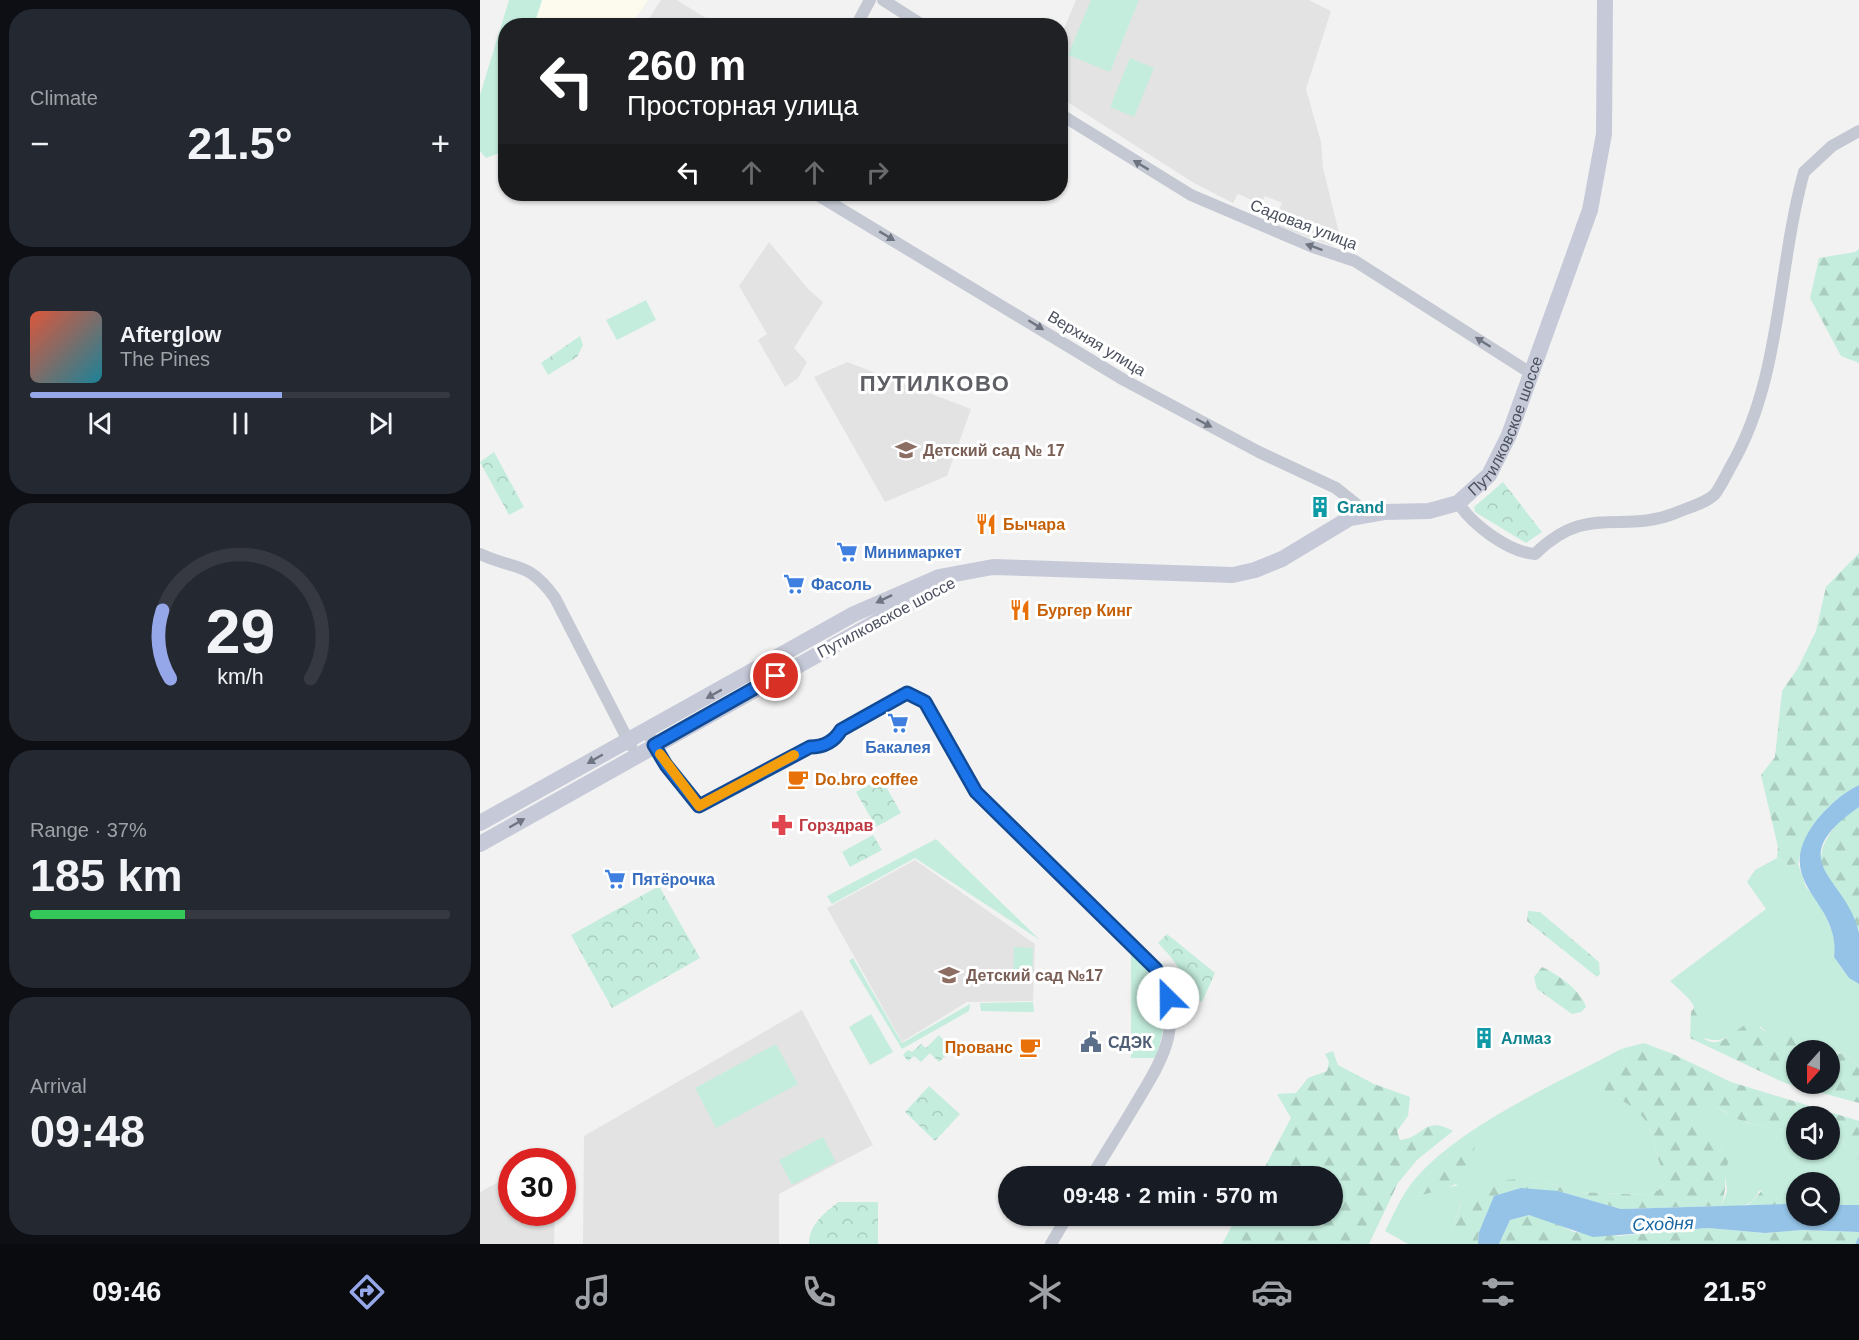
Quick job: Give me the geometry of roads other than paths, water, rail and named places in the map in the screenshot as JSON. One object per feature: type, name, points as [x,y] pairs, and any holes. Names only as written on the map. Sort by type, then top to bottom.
[{"type":"main road","name":"Путилковское шоссе","points":[[480,823],[650,738],[892,595],[939,577],[980,569],[1024,567],[1233,575],[1282,560],[1336,525],[1362,514],[1428,511],[1458,503],[1480,486],[1489,475],[1509,435],[1583,232],[1599,170],[1605,103],[1605,0]]},
{"type":"main road","name":"Путилковское шоссе","points":[[480,844],[631,748]]},
{"type":"street","points":[[860,18],[870,0]]},
{"type":"street","points":[[883,0],[911,18]]},
{"type":"street","name":"Садовая улица","points":[[1068,119],[1191,195],[1291,238],[1355,261],[1532,374]]},
{"type":"street","points":[[1458,503],[1469,520],[1491,535],[1528,553],[1535,554],[1552,538],[1570,528],[1596,520],[1643,522],[1657,520],[1714,494],[1739,453],[1760,403],[1804,172],[1832,146],[1859,131]]},
{"type":"street","name":"Верхняя улица","points":[[828,201],[1124,380],[1259,452],[1336,488],[1351,500],[1362,514]]},
{"type":"street","points":[[480,554],[492,560],[523,567],[543,581],[555,597],[631,748]]},
{"type":"street","points":[[650,738],[666,765],[699,806],[810,747],[821,747],[837,737],[841,730],[903,695],[912,694],[923,699],[976,792],[1156,969],[1163,982],[1171,1012],[1171,1027],[1164,1057],[1098,1166]]},
{"type":"street","points":[[1051,1244],[1062,1226]]},
{"type":"water","points":[[1859,785],[1859,807],[1836,826],[1824,842],[1821,856],[1824,870],[1843,897],[1859,933],[1859,984],[1849,978],[1834,957],[1834,937],[1828,921],[1803,877],[1800,861],[1803,843],[1816,821],[1836,800]]},
{"type":"water","name":"Сходня","points":[[1521,1188],[1558,1191],[1621,1209],[1786,1204],[1786,1226],[1840,1226],[1840,1205],[1859,1205],[1859,1232],[1802,1230],[1765,1233],[1708,1228],[1593,1237],[1529,1215],[1510,1220],[1499,1244],[1478,1244],[1479,1232],[1494,1196]]},
{"type":"waterway","points":[[1857,1244],[1859,1239]]},
{"type":"place","name":"Детский сад № 17","points":[[906,450]]},
{"type":"place","name":"Grand","points":[[1320,507]]},
{"type":"place","name":"Бычара","points":[[986,524]]},
{"type":"place","name":"Минимаркет","points":[[847,552]]},
{"type":"place","name":"Фасоль","points":[[794,584]]},
{"type":"place","name":"Бургер Кинг","points":[[1020,610]]},
{"type":"place","name":"Бакалея","points":[[898,723]]},
{"type":"place","name":"Do.bro coffee","points":[[798,779]]},
{"type":"place","name":"Горздрав","points":[[782,825]]},
{"type":"place","name":"Пятёрочка","points":[[615,879]]},
{"type":"place","name":"Детский сад №17","points":[[949,975]]},
{"type":"place","name":"Алмаз","points":[[1484,1038]]},
{"type":"place","name":"СДЭК","points":[[1091,1042]]},
{"type":"place","name":"Прованс","points":[[1030,1047]]},
{"type":"district","name":"ПУТИЛКОВО","points":[[935,383]]}]
